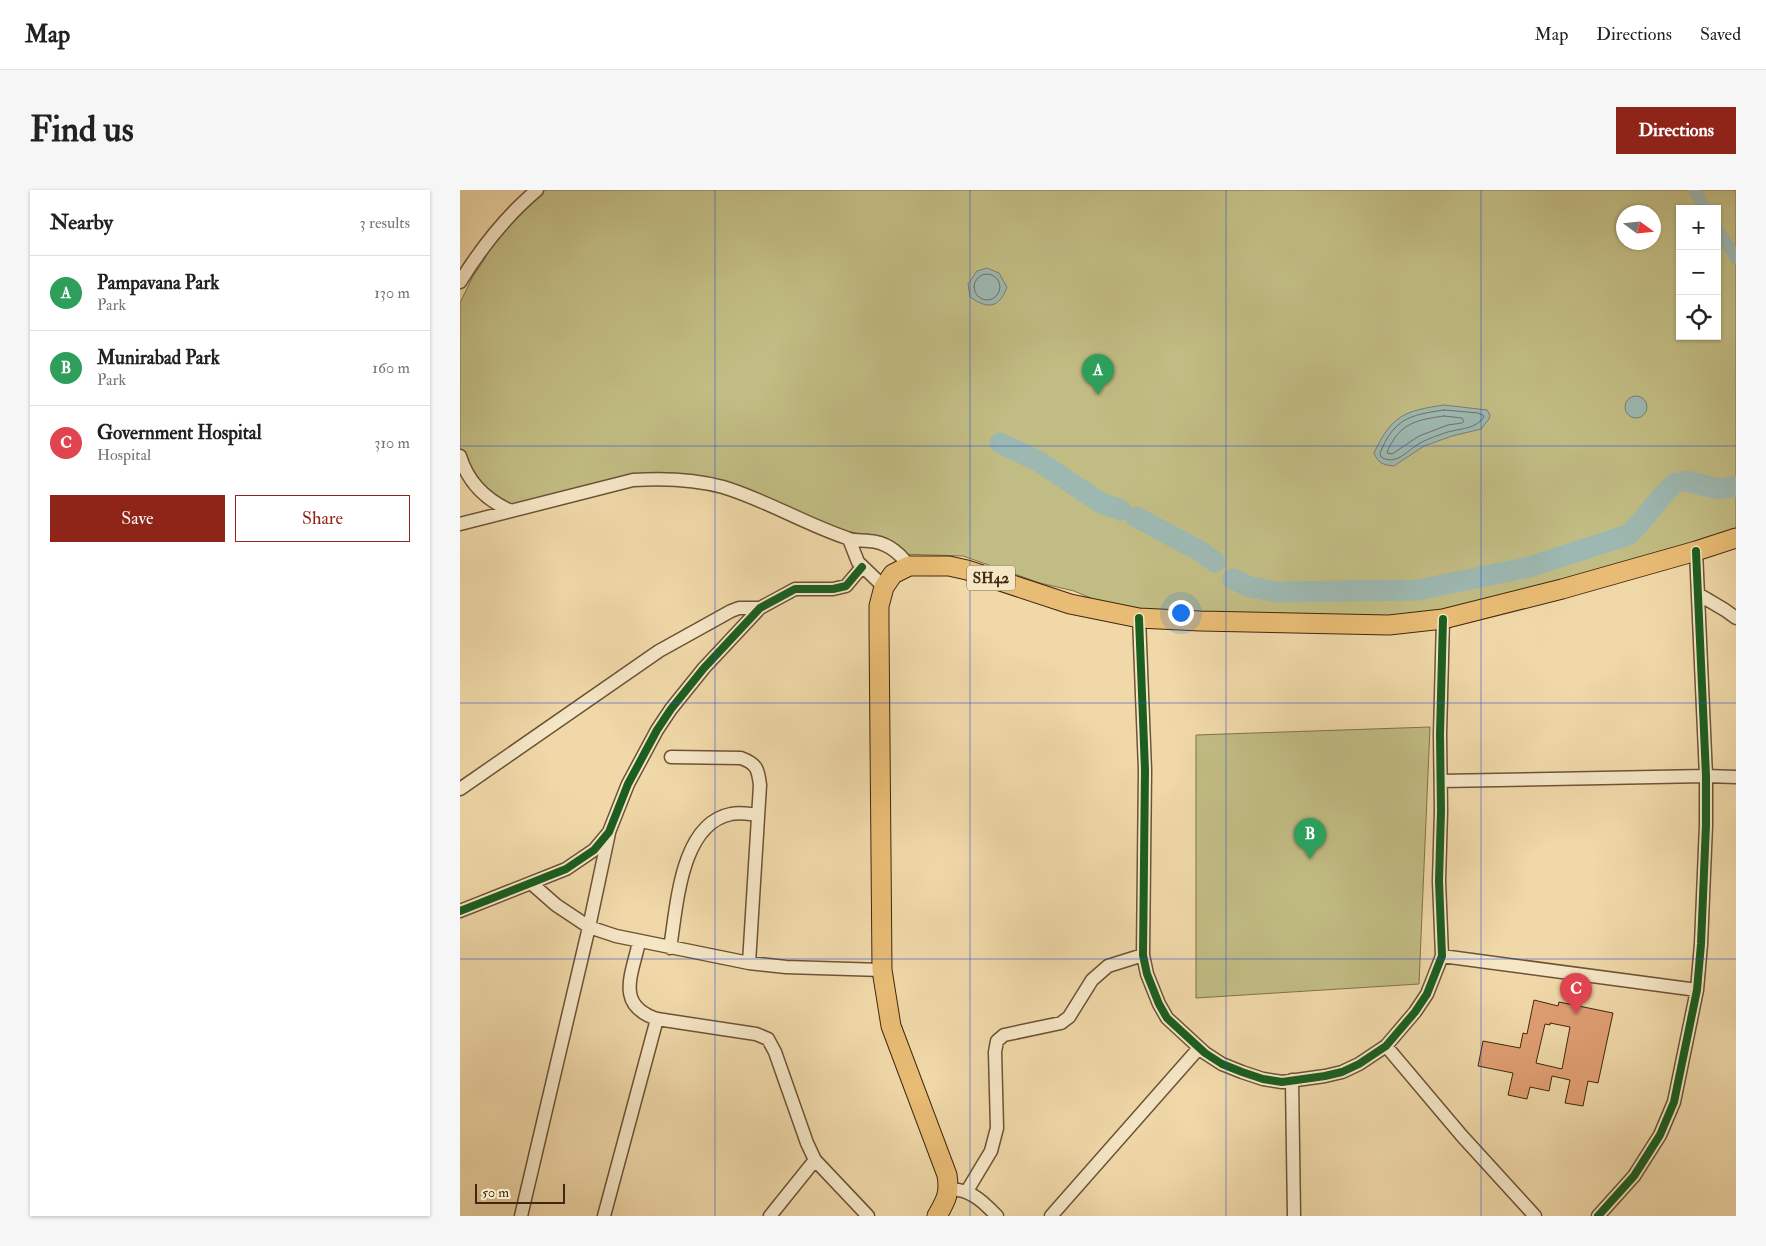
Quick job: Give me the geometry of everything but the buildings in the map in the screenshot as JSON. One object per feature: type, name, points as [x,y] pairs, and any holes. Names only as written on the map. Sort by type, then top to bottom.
[{"type":"main road","name":"SH42","points":[[909,566],[949,566],[967,570],[1070,604],[1139,618],[1389,625],[1443,619],[1562,589],[1736,538]]},
{"type":"main road","points":[[909,566],[893,574],[884,587],[880,606],[882,970],[891,1026],[947,1176],[958,1190],[940,1214]]},
{"type":"street","points":[[460,282],[503,222],[537,190]]},
{"type":"street","points":[[460,456],[466,471],[478,491],[511,511]]},
{"type":"street","points":[[460,524],[633,480],[662,478],[724,488],[849,539],[877,541],[900,554],[909,566]]},
{"type":"street","points":[[849,539],[858,562],[884,587]]},
{"type":"street","points":[[1598,1216],[1634,1176],[1660,1135],[1674,1102],[1697,990],[1701,944],[1706,776],[1696,551]]},
{"type":"street","points":[[521,1216],[590,927],[609,832],[628,784],[657,730],[671,709],[704,668],[760,608],[795,589],[833,589],[846,586],[862,567]]},
{"type":"street","points":[[1698,594],[1736,618]]},
{"type":"street","points":[[460,789],[658,652],[731,610],[760,608]]},
{"type":"street","points":[[1139,618],[1145,770],[1143,955],[1147,974],[1167,1018],[1199,1048],[1222,1064],[1263,1079],[1282,1082],[1342,1072],[1359,1064],[1386,1046],[1415,1012],[1427,994],[1442,956],[1439,881],[1443,619]]},
{"type":"street","points":[[671,757],[741,758],[751,762],[758,771],[758,815],[749,963]]},
{"type":"street","points":[[1441,781],[1736,777]]},
{"type":"street","points":[[670,948],[682,874],[703,830],[715,820],[729,814],[758,815]]},
{"type":"street","points":[[460,911],[566,869],[594,850],[609,832]]},
{"type":"street","points":[[531,883],[556,905],[590,927],[639,942],[749,963],[786,967],[882,970]]},
{"type":"street","points":[[639,942],[629,994],[636,1008],[646,1015],[657,1019],[756,1034],[768,1039],[778,1058],[807,1143],[816,1160],[868,1216]]},
{"type":"street","points":[[996,1216],[983,1202],[958,1190],[991,1151],[997,1128],[995,1052],[997,1041],[1004,1035],[1061,1023],[1069,1017],[1092,980],[1108,966],[1143,955]]},
{"type":"street","points":[[1442,956],[1697,990]]},
{"type":"street","points":[[604,1216],[657,1019]]},
{"type":"street","points":[[1386,1046],[1456,1129],[1535,1216]]},
{"type":"street","points":[[1051,1216],[1199,1048]]},
{"type":"street","points":[[1292,1080],[1294,1216]]},
{"type":"street","points":[[770,1216],[816,1160]]},
{"type":"shaded area","points":[[538,190],[1736,190],[1736,538],[1443,619],[1139,618],[1074,591],[1040,583],[963,556],[900,554],[849,539],[751,498],[662,478],[511,511],[488,498],[460,453],[460,303],[473,276],[483,262],[503,222]]},
{"type":"shaded area","points":[[1430,727],[1419,984],[1196,998],[1196,735]]},
{"type":"water","points":[[987,268],[999,273],[1007,287],[1000,300],[992,305],[982,304],[970,297],[968,284],[977,271]]},
{"type":"water","points":[[1636,396],[1644,399],[1647,407],[1644,415],[1636,418],[1628,415],[1625,407],[1628,399]]},
{"type":"water","points":[[1444,405],[1487,410],[1490,415],[1489,419],[1481,429],[1452,436],[1424,446],[1394,466],[1384,464],[1377,459],[1374,453],[1381,440],[1387,430],[1401,417],[1419,410]]},
{"type":"waterway","points":[[1694,190],[1703,205]]},
{"type":"waterway","points":[[1721,235],[1736,258]]},
{"type":"waterway","points":[[1000,443],[1038,461],[1101,503],[1121,510]]},
{"type":"waterway","points":[[1686,481],[1719,489],[1736,486]]},
{"type":"waterway","points":[[1233,579],[1250,587],[1278,592],[1418,590],[1529,567],[1628,535],[1675,483]]},
{"type":"waterway","points":[[1136,517],[1200,551],[1215,562]]},
{"type":"cycle path","points":[[1598,1216],[1634,1176],[1660,1135],[1674,1102],[1697,990],[1701,944],[1706,776],[1696,551]]},
{"type":"cycle path","points":[[460,911],[566,869],[594,850],[609,832],[628,784],[657,730],[671,709],[704,668],[760,608],[795,589],[833,589],[846,586],[862,567]]},
{"type":"cycle path","points":[[1139,618],[1145,770],[1143,955],[1147,974],[1167,1018],[1205,1053],[1222,1064],[1242,1072],[1263,1079],[1282,1082],[1342,1072],[1359,1064],[1386,1046],[1415,1012],[1427,994],[1442,956],[1439,881],[1443,619]]},
{"type":"place","name":"Pampavana Park","points":[[1098,395]]},
{"type":"place","name":"Munirabad Park","points":[[1310,859]]},
{"type":"place","name":"Government Hospital","points":[[1576,1014]]}]
